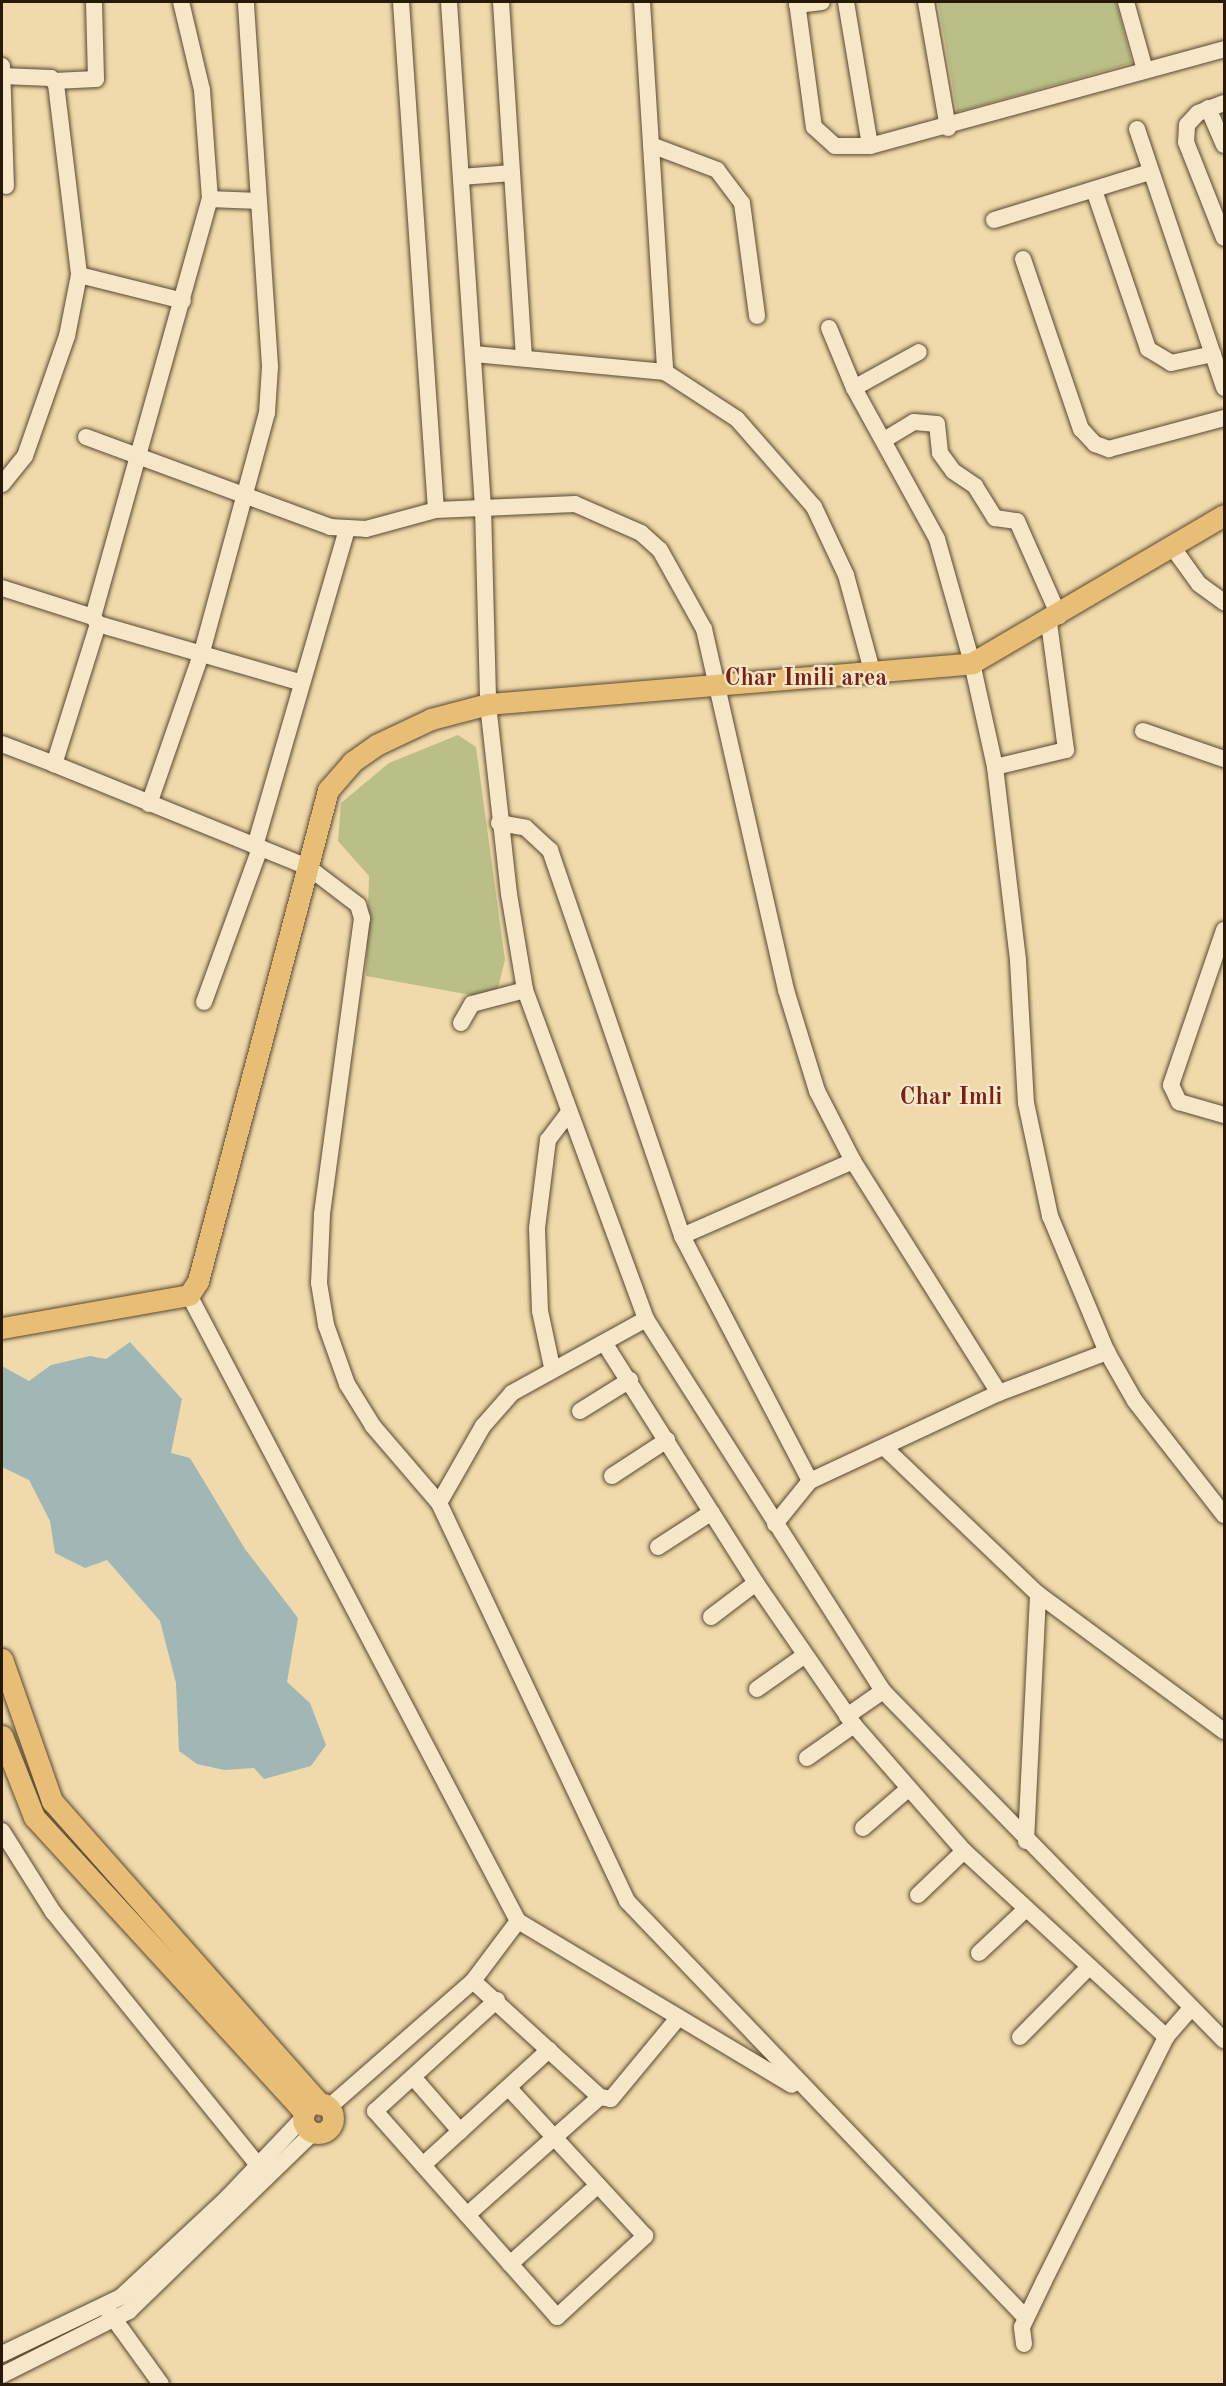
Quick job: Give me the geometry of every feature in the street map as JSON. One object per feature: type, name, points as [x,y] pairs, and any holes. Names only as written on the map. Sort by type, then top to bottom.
[{"type":"main road","points":[[2,1328],[189,1295],[198,1281],[328,790],[352,762],[431,719],[488,704],[972,663],[1054,620],[1224,515]]},
{"type":"main road","points":[[2,1659],[52,1801],[314,2115]]},
{"type":"main road","points":[[2,1736],[34,1817],[314,2115]]},
{"type":"street","points":[[2,76],[54,81],[96,80],[94,2]]},
{"type":"street","points":[[54,764],[96,620],[138,456],[210,199],[202,90],[181,2]]},
{"type":"street","points":[[149,804],[202,652],[246,500],[268,397],[246,2]]},
{"type":"street","points":[[401,2],[436,510]]},
{"type":"street","points":[[449,2],[483,507],[488,704],[499,823],[525,990],[568,1113],[646,1319],[883,1691],[1026,1841],[1224,2040]]},
{"type":"street","points":[[501,2],[524,357]]},
{"type":"street","points":[[642,2],[666,372]]},
{"type":"street","points":[[822,2],[797,3],[814,127],[835,146],[868,146],[948,128],[1224,49]]},
{"type":"street","points":[[846,2],[868,146]]},
{"type":"street","points":[[926,2],[948,128]]},
{"type":"street","points":[[1126,2],[1145,70]]},
{"type":"street","points":[[2,65],[6,186]]},
{"type":"street","points":[[2,484],[25,456],[66,336],[79,275],[54,81]]},
{"type":"street","points":[[1224,145],[1216,105],[1186,125],[1186,142],[1224,238]]},
{"type":"street","points":[[1137,129],[1224,388]]},
{"type":"street","points":[[651,146],[717,170],[742,203],[757,316]]},
{"type":"street","points":[[994,220],[1150,172]]},
{"type":"street","points":[[461,177],[512,173]]},
{"type":"street","points":[[1094,190],[1148,349],[1171,363],[1213,354]]},
{"type":"street","points":[[210,199],[258,201]]},
{"type":"street","points":[[1023,259],[1081,429],[1095,444],[1109,449],[1224,418]]},
{"type":"street","points":[[79,275],[183,301]]},
{"type":"street","points":[[829,328],[854,388],[937,539],[972,663],[995,767],[1018,961],[1026,1103],[1050,1216],[1107,1352],[1135,1401],[1224,1515]]},
{"type":"street","points":[[854,388],[919,352]]},
{"type":"street","points":[[474,354],[666,372],[737,419],[814,507],[846,575],[872,671]]},
{"type":"street","points":[[884,440],[914,422],[937,424],[940,453],[953,471],[975,486],[995,518],[1017,521],[1054,620],[1066,750],[995,767]]},
{"type":"street","points":[[86,437],[246,500],[347,530],[436,510],[575,504],[641,533],[660,550],[704,630],[799,1038],[817,1092],[853,1161],[999,1393]]},
{"type":"street","points":[[204,1002],[258,847],[302,683],[347,530]]},
{"type":"street","points":[[1173,548],[1199,584],[1224,602]]},
{"type":"street","points":[[2,588],[96,620],[302,683]]},
{"type":"street","points":[[1143,731],[1224,759]]},
{"type":"street","points":[[2,744],[308,867],[350,894],[362,918],[322,1215],[321,1305],[359,1406],[439,1503],[627,1901],[811,2096],[1026,2318]]},
{"type":"street","points":[[499,823],[526,828],[550,850],[682,1236],[810,1481]]},
{"type":"street","points":[[1224,930],[1171,1085],[1179,1102],[1224,1114]]},
{"type":"street","points":[[460,1023],[472,1004],[525,990]]},
{"type":"street","points":[[552,1367],[540,1311],[537,1228],[548,1140],[568,1113]]},
{"type":"street","points":[[682,1236],[853,1161]]},
{"type":"street","points":[[189,1295],[518,1921],[811,2096]]},
{"type":"street","points":[[439,1503],[483,1426],[512,1393],[552,1367],[605,1344],[646,1319]]},
{"type":"street","points":[[605,1344],[630,1380],[756,1583],[850,1720],[964,1851],[1166,2037]]},
{"type":"street","points":[[775,1524],[810,1481],[999,1393],[1107,1352]]},
{"type":"street","points":[[580,1411],[630,1380]]},
{"type":"street","points":[[612,1476],[667,1440]]},
{"type":"street","points":[[885,1448],[1038,1594],[1224,1731]]},
{"type":"street","points":[[658,1547],[712,1512]]},
{"type":"street","points":[[711,1617],[756,1583]]},
{"type":"street","points":[[1026,1841],[1038,1594]]},
{"type":"street","points":[[757,1689],[805,1655]]},
{"type":"street","points":[[807,1758],[883,1691]]},
{"type":"street","points":[[863,1828],[908,1789]]},
{"type":"street","points":[[2,1831],[53,1912],[258,2165]]},
{"type":"street","points":[[918,1895],[964,1851]]},
{"type":"street","points":[[979,1953],[1026,1909]]},
{"type":"street","points":[[2,2354],[106,2306],[139,2283],[258,2165],[473,1981],[518,1921]]},
{"type":"street","points":[[1020,2037],[1089,1967]]},
{"type":"street","points":[[473,1981],[497,2000],[600,2097],[611,2099],[678,2018]]},
{"type":"street","points":[[497,2000],[375,2111],[557,2317],[645,2236],[509,2088]]},
{"type":"street","points":[[1024,2344],[1026,2318],[1166,2037],[1191,2008]]},
{"type":"street","points":[[423,2165],[549,2050]]},
{"type":"street","points":[[413,2077],[460,2131]]},
{"type":"street","points":[[467,2215],[600,2097]]},
{"type":"street","points":[[2,2375],[115,2322],[148,2296],[314,2115]]},
{"type":"street","points":[[510,2264],[598,2185]]},
{"type":"street","points":[[106,2306],[161,2385]]},
{"type":"green space","points":[[938,2],[1116,2],[1132,63],[957,112]]},
{"type":"green space","points":[[458,735],[476,747],[505,960],[498,988],[482,997],[366,976],[369,876],[338,841],[341,803],[389,763]]},
{"type":"water","points":[[130,1342],[182,1399],[171,1453],[190,1458],[245,1549],[298,1618],[287,1682],[310,1703],[326,1745],[311,1766],[264,1779],[254,1768],[224,1770],[197,1764],[179,1751],[176,1683],[160,1621],[107,1560],[85,1568],[55,1553],[50,1521],[29,1480],[2,1467],[2,1366],[29,1381],[51,1365],[90,1356],[106,1359]]},
{"type":"district","name":"Char Imili area","points":[[806,680]]},
{"type":"district","name":"Char Imli","points":[[951,1099]]}]
